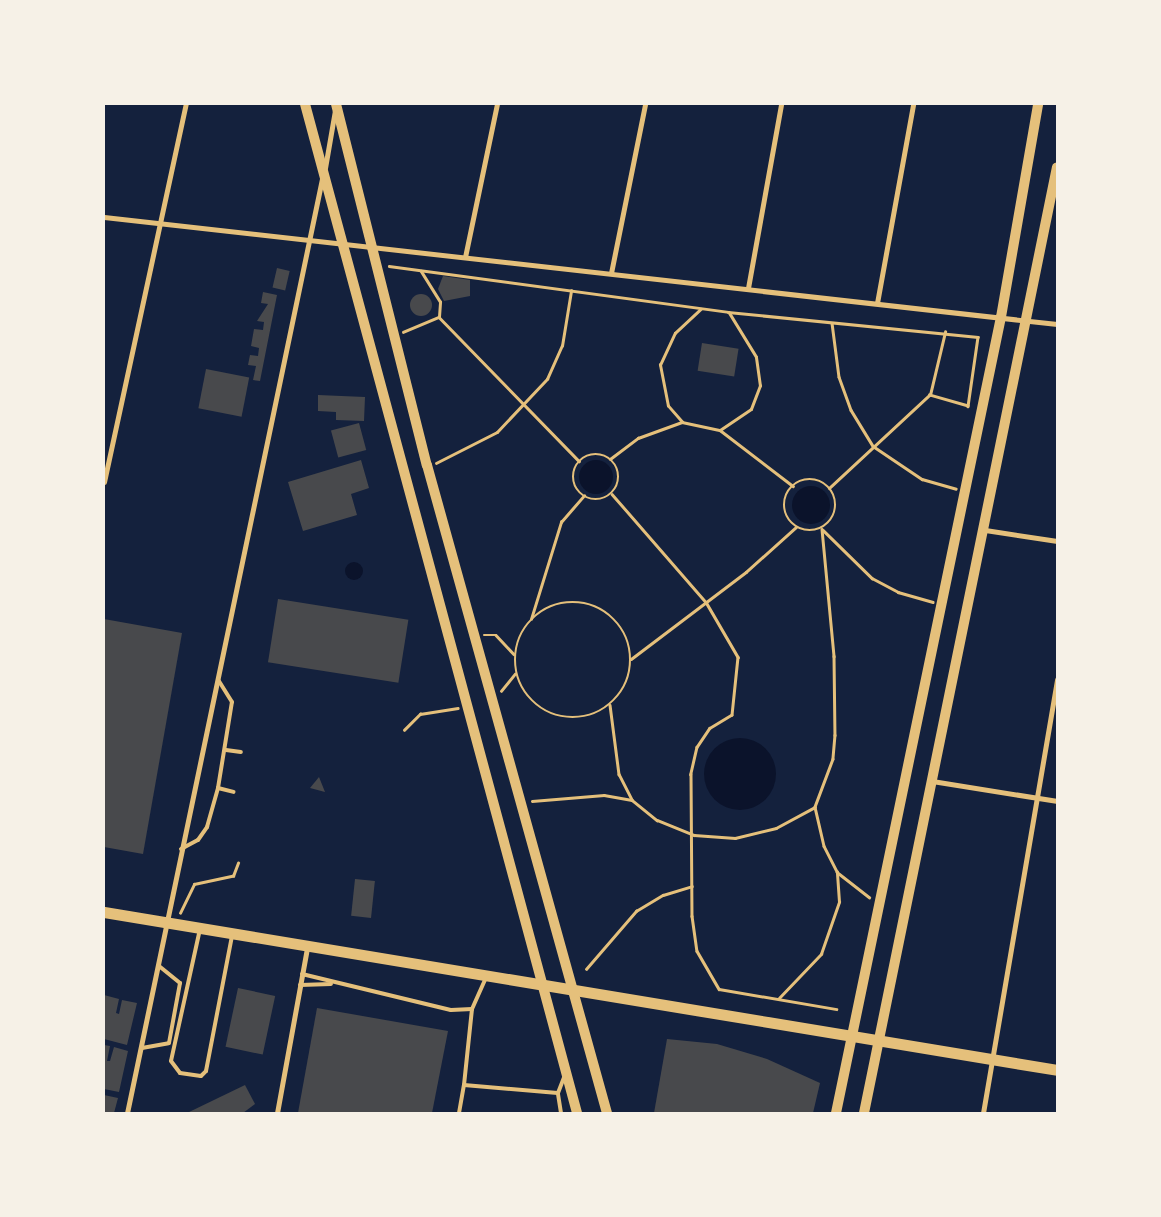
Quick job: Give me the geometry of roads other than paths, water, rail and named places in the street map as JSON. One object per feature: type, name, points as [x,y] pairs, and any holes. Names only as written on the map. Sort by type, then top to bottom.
[{"type":"main road","points":[[305,104],[577,1113]]},
{"type":"main road","points":[[336,104],[369,245],[427,466],[607,1113]]},
{"type":"main road","points":[[836,1113],[854,1038],[1001,317],[1038,104]]},
{"type":"main road","points":[[864,1113],[1028,320],[1057,167]]},
{"type":"main road","points":[[104,912],[486,978],[1057,1070]]},
{"type":"street","points":[[104,482],[186,104]]},
{"type":"street","points":[[127,1113],[170,924],[181,849],[219,681],[324,173],[336,104]]},
{"type":"street","points":[[465,257],[497,104]]},
{"type":"street","points":[[611,273],[645,104]]},
{"type":"street","points":[[748,288],[781,104]]},
{"type":"street","points":[[877,303],[913,104]]},
{"type":"street","points":[[104,217],[369,245],[1057,324]]},
{"type":"street","points":[[985,530],[1057,541]]},
{"type":"street","points":[[983,1113],[994,1060],[1057,679]]},
{"type":"street","points":[[932,781],[1057,801]]},
{"type":"street","points":[[277,1113],[307,948]]},
{"type":"lane","points":[[181,849],[198,840],[207,827],[218,788],[226,750],[232,702],[219,681]]},
{"type":"lane","points":[[226,750],[241,752]]},
{"type":"lane","points":[[218,788],[234,792]]},
{"type":"lane","points":[[200,929],[174,1046],[173,1068],[180,1073],[204,1075],[233,935]]},
{"type":"lane","points":[[159,966],[180,983]]},
{"type":"lane","points":[[302,974],[320,976],[331,984]]},
{"type":"lane","points":[[459,1113],[472,1009],[486,978]]},
{"type":"lane","points":[[180,983],[189,981]]},
{"type":"lane","points":[[169,1043],[180,983]]},
{"type":"lane","points":[[300,985],[331,984],[451,1010],[472,1009]]},
{"type":"lane","points":[[142,1048],[169,1043],[174,1046]]},
{"type":"lane","points":[[561,1113],[558,1093],[566,1074]]},
{"type":"lane","points":[[464,1085],[558,1093]]},
{"type":"water","points":[[596,460],[603,461],[608,465],[612,470],[612,484],[608,489],[603,493],[596,494],[589,493],[584,489],[580,484],[579,477],[580,470],[584,465],[589,461]]},
{"type":"water","points":[[811,486],[824,492],[830,505],[824,518],[811,524],[798,518],[792,505],[798,492]]},
{"type":"water","points":[[350,562],[358,562],[363,567],[361,578],[350,580],[345,575],[345,567]]},
{"type":"water","points":[[740,738],[760,744],[770,754],[776,774],[770,794],[760,804],[740,810],[720,804],[710,794],[704,774],[710,754],[720,744]]}]
